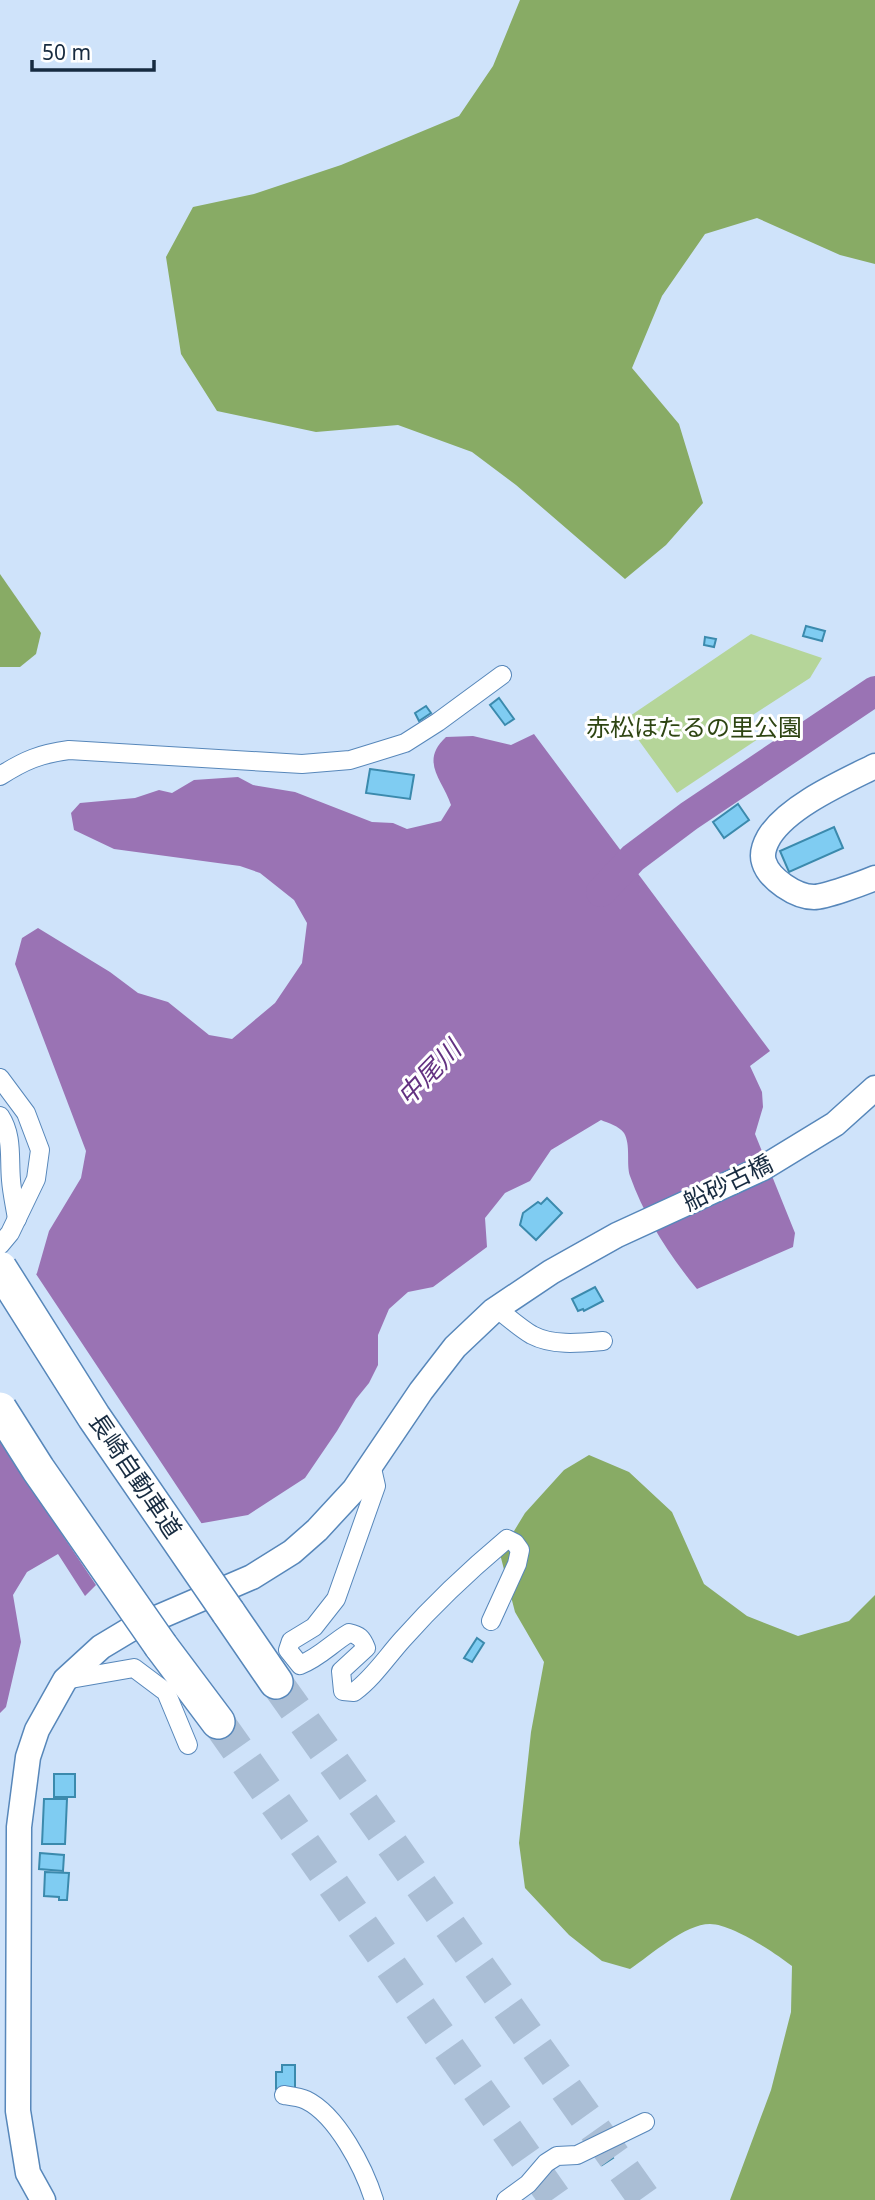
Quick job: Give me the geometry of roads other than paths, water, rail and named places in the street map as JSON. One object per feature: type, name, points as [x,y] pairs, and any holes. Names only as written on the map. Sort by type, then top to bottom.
[{"type":"highway","name":"長崎自動車道","points":[[0,1268],[94,1417],[276,1682]]},
{"type":"highway","points":[[0,1409],[38,1469],[161,1646],[218,1722]]},
{"type":"street","points":[[0,776],[39,755],[69,750],[302,764],[350,760],[405,743],[502,675]]},
{"type":"street","points":[[875,766],[814,797],[783,821],[770,835],[763,849],[764,863],[784,888],[815,898],[875,878]]},
{"type":"street","points":[[0,1078],[26,1113],[40,1150],[36,1179],[10,1233],[0,1245]]},
{"type":"street","name":"船砂古橋","points":[[43,2200],[28,2173],[18,2111],[9,1827],[37,1730],[65,1680],[101,1647],[131,1629],[252,1577],[292,1552],[327,1520],[354,1490],[421,1391],[456,1347],[496,1308],[551,1272],[617,1235],[763,1168],[835,1124],[875,1088]]},
{"type":"street","points":[[0,1116],[6,1125],[10,1143],[11,1181],[17,1219]]},
{"type":"street","points":[[496,1308],[533,1335],[551,1341],[603,1341]]},
{"type":"street","points":[[371,1464],[376,1486],[336,1599],[314,1627],[291,1642],[288,1650],[293,1658],[300,1665],[312,1660],[333,1642],[349,1633],[357,1634],[366,1648],[341,1671],[343,1691],[354,1692],[368,1682],[402,1640],[453,1587],[508,1539],[520,1550],[517,1564],[491,1621]]},
{"type":"street","points":[[65,1680],[134,1668],[166,1692],[188,1745]]},
{"type":"street","points":[[284,2095],[303,2098],[322,2110],[339,2131],[370,2187],[374,2200]]},
{"type":"street","points":[[506,2200],[528,2184],[546,2163],[557,2155],[577,2155],[645,2122]]},
{"type":"water","points":[[534,734],[770,1051],[750,1066],[762,1092],[763,1107],[755,1134],[795,1233],[793,1247],[697,1289],[668,1250],[643,1207],[630,1176],[624,1133],[601,1120],[551,1150],[530,1181],[505,1193],[485,1218],[487,1247],[433,1287],[408,1292],[389,1309],[378,1335],[378,1365],[369,1383],[305,1478],[248,1515],[186,1526],[146,1546],[85,1596],[58,1554],[27,1572],[13,1595],[21,1642],[6,1707],[0,1713],[0,1320],[12,1313],[37,1273],[49,1231],[81,1178],[86,1151],[15,964],[22,938],[38,928],[110,972],[138,993],[168,1002],[209,1035],[232,1039],[275,1003],[302,963],[307,923],[294,900],[260,873],[240,866],[114,849],[74,830],[71,813],[80,803],[135,798],[159,790],[172,793],[194,780],[238,777],[253,785],[295,792],[372,822],[393,823],[407,829],[441,821],[451,805],[434,763],[438,746],[446,737],[473,736],[511,745]]},
{"type":"waterway","name":"中尾川","points":[[601,892],[633,858],[689,816],[875,691]]},
{"type":"tunnel","points":[[276,1682],[645,2200]]},
{"type":"tunnel","points":[[218,1722],[556,2200]]},
{"type":"park label","name":"赤松ほたるの里公園","points":[[694,728]]}]
